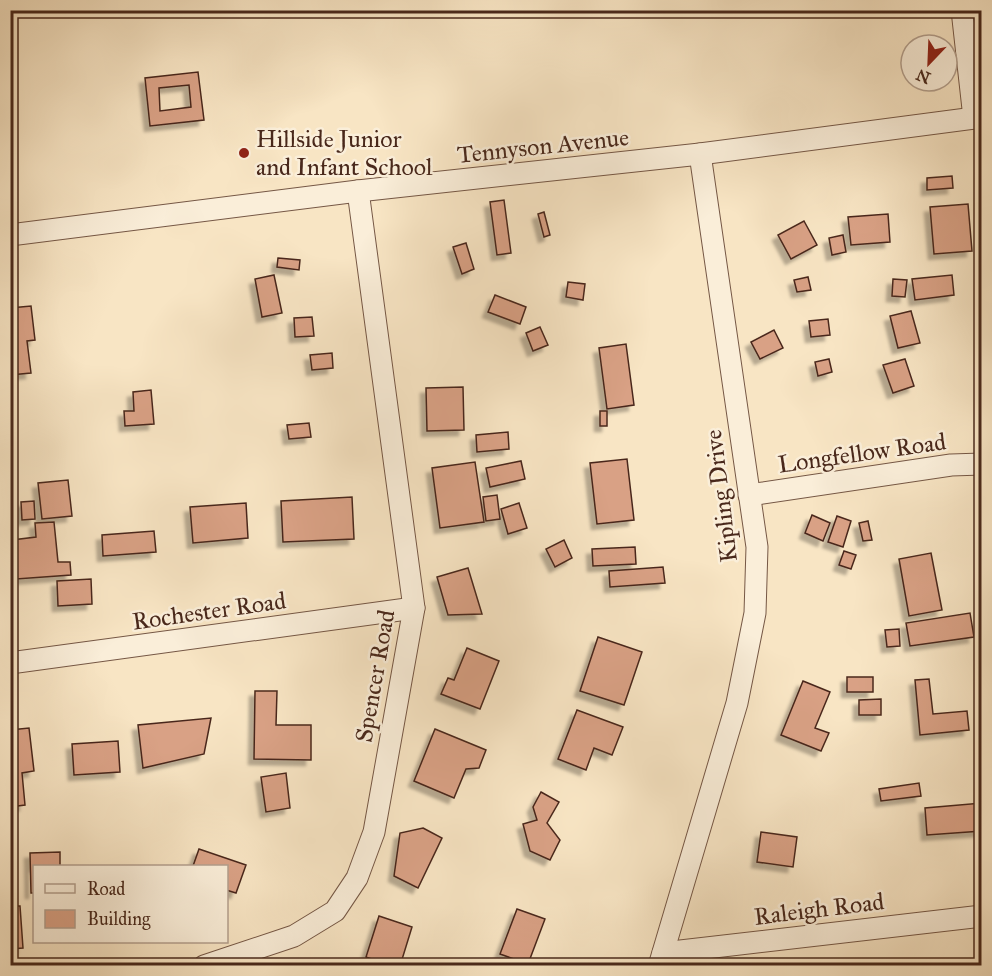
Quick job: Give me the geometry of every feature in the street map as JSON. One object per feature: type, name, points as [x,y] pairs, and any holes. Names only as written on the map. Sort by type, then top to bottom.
[{"type":"street","points":[[962,10],[978,118]]},
{"type":"street","name":"Tennyson Avenue","points":[[10,235],[358,191],[700,154],[978,118]]},
{"type":"street","name":"Kipling Drive","points":[[661,959],[737,703],[755,613],[757,547],[700,154]]},
{"type":"street","name":"Spencer Road","points":[[204,966],[294,936],[335,911],[357,878],[374,832],[414,608],[358,191]]},
{"type":"street","name":"Longfellow Road","points":[[749,495],[951,465],[981,464]]},
{"type":"street","name":"Rochester Road","points":[[10,663],[414,608]]},
{"type":"street","name":"Raleigh Road","points":[[661,959],[981,916]]},
{"type":"building","points":[[198,72],[204,120],[150,126],[145,78]],"holes":[[[189,85],[191,107],[160,111],[159,88]]]},
{"type":"building","points":[[952,176],[953,188],[927,190],[927,178]]},
{"type":"building","points":[[504,200],[511,253],[497,255],[490,202]]},
{"type":"building","points":[[968,204],[972,251],[934,254],[930,207]]},
{"type":"building","points":[[544,212],[550,235],[544,237],[538,214]]},
{"type":"building","points":[[888,214],[890,242],[851,245],[848,217]]},
{"type":"building","points":[[804,221],[817,245],[791,259],[778,235]]},
{"type":"building","points":[[843,235],[846,252],[832,255],[829,238]]},
{"type":"building","points":[[466,243],[474,269],[462,274],[453,247]]},
{"type":"building","points":[[278,258],[300,260],[299,270],[277,267]]},
{"type":"building","points":[[274,275],[282,313],[262,317],[255,279]]},
{"type":"building","points":[[952,275],[954,295],[915,300],[912,279]]},
{"type":"building","points":[[808,277],[811,290],[797,292],[794,280]]},
{"type":"building","points":[[893,279],[907,280],[905,297],[892,296]]},
{"type":"building","points":[[568,282],[585,284],[583,300],[566,297]]},
{"type":"building","points":[[495,295],[526,307],[520,324],[488,312]]},
{"type":"building","points":[[31,306],[35,340],[27,341],[31,373],[10,375],[10,308]]},
{"type":"building","points":[[911,311],[920,343],[898,348],[890,316]]},
{"type":"building","points":[[312,317],[314,336],[295,337],[294,318]]},
{"type":"building","points":[[828,319],[830,335],[811,337],[809,321]]},
{"type":"building","points":[[540,327],[548,345],[533,351],[526,333]]},
{"type":"building","points":[[774,330],[783,348],[760,359],[751,342]]},
{"type":"building","points":[[626,344],[634,405],[607,409],[599,348]]},
{"type":"building","points":[[332,353],[333,368],[312,370],[310,355]]},
{"type":"building","points":[[829,359],[832,372],[818,376],[815,362]]},
{"type":"building","points":[[905,359],[914,386],[893,393],[883,365]]},
{"type":"building","points":[[463,387],[464,430],[427,431],[426,388]]},
{"type":"building","points":[[151,390],[154,424],[125,426],[124,411],[134,411],[133,392]]},
{"type":"building","points":[[600,411],[607,411],[607,426],[600,426]]},
{"type":"building","points":[[309,423],[311,437],[289,439],[287,425]]},
{"type":"building","points":[[508,432],[509,449],[477,452],[476,435]]},
{"type":"building","points":[[627,459],[634,520],[597,524],[590,463]]},
{"type":"building","points":[[521,461],[525,479],[490,487],[486,468]]},
{"type":"building","points":[[475,462],[484,522],[440,528],[432,468]]},
{"type":"building","points":[[68,480],[72,516],[42,519],[38,483]]},
{"type":"building","points":[[497,495],[500,519],[486,521],[483,497]]},
{"type":"building","points":[[352,497],[354,539],[283,542],[281,501]]},
{"type":"building","points":[[34,501],[35,519],[22,520],[21,502]]},
{"type":"building","points":[[246,503],[248,538],[193,543],[190,507]]},
{"type":"building","points":[[519,503],[527,528],[508,534],[501,509]]},
{"type":"building","points":[[812,515],[830,523],[823,541],[805,533]]},
{"type":"building","points":[[837,516],[851,521],[843,547],[828,542]]},
{"type":"building","points":[[868,521],[872,540],[863,541],[859,523]]},
{"type":"building","points":[[54,522],[58,562],[70,562],[71,575],[16,579],[12,540],[36,537],[35,523]]},
{"type":"building","points":[[154,531],[156,552],[103,556],[102,535]]},
{"type":"building","points":[[564,540],[572,558],[555,567],[546,549]]},
{"type":"building","points":[[635,547],[636,564],[593,566],[592,549]]},
{"type":"building","points":[[844,551],[856,555],[851,569],[839,565]]},
{"type":"building","points":[[931,553],[942,610],[909,616],[899,559]]},
{"type":"building","points":[[663,567],[665,583],[610,587],[609,571]]},
{"type":"building","points":[[468,568],[482,614],[448,615],[437,577]]},
{"type":"building","points":[[91,579],[92,604],[58,606],[57,581]]},
{"type":"building","points":[[970,613],[974,637],[910,646],[906,623]]},
{"type":"building","points":[[899,629],[900,646],[887,647],[885,630]]},
{"type":"building","points":[[598,637],[642,652],[624,705],[580,691]]},
{"type":"building","points":[[467,648],[499,661],[480,709],[441,694],[448,678],[454,680]]},
{"type":"building","points":[[847,677],[873,677],[873,692],[847,692]]},
{"type":"building","points":[[929,679],[933,714],[967,711],[969,730],[920,735],[915,680]]},
{"type":"building","points":[[803,681],[830,692],[815,728],[829,733],[821,751],[781,735]]},
{"type":"building","points":[[255,691],[277,691],[276,725],[311,725],[311,760],[254,759]]},
{"type":"building","points":[[881,699],[881,715],[859,715],[859,700]]},
{"type":"building","points":[[577,710],[623,727],[612,755],[594,748],[586,770],[558,759]]},
{"type":"building","points":[[211,718],[204,754],[143,768],[138,725]]},
{"type":"building","points":[[29,728],[34,771],[22,773],[25,805],[10,807],[10,730]]},
{"type":"building","points":[[435,729],[486,750],[479,768],[466,769],[454,798],[414,781]]},
{"type":"building","points":[[118,741],[120,772],[74,775],[72,744]]},
{"type":"building","points":[[286,773],[290,808],[266,812],[261,777]]},
{"type":"building","points":[[919,783],[921,796],[881,801],[879,789]]},
{"type":"building","points":[[541,792],[559,802],[547,823],[560,840],[550,860],[530,851],[523,824],[537,820],[533,807]]},
{"type":"building","points":[[982,803],[982,831],[927,835],[925,808]]},
{"type":"building","points":[[423,828],[442,838],[418,888],[394,876],[400,833]]},
{"type":"building","points":[[761,832],[797,837],[793,867],[757,862]]},
{"type":"building","points":[[199,849],[246,865],[236,893],[228,891],[228,865],[193,865]]},
{"type":"building","points":[[60,852],[60,865],[33,865],[33,893],[31,893],[30,853]]},
{"type":"building","points":[[10,906],[20,906],[23,948],[10,949]]},
{"type":"building","points":[[517,909],[545,919],[528,964],[500,954]]},
{"type":"building","points":[[379,916],[412,927],[400,966],[391,966],[366,957]]},
{"type":"place","name":"Hillside Junior and Infant School","points":[[244,153]]}]
